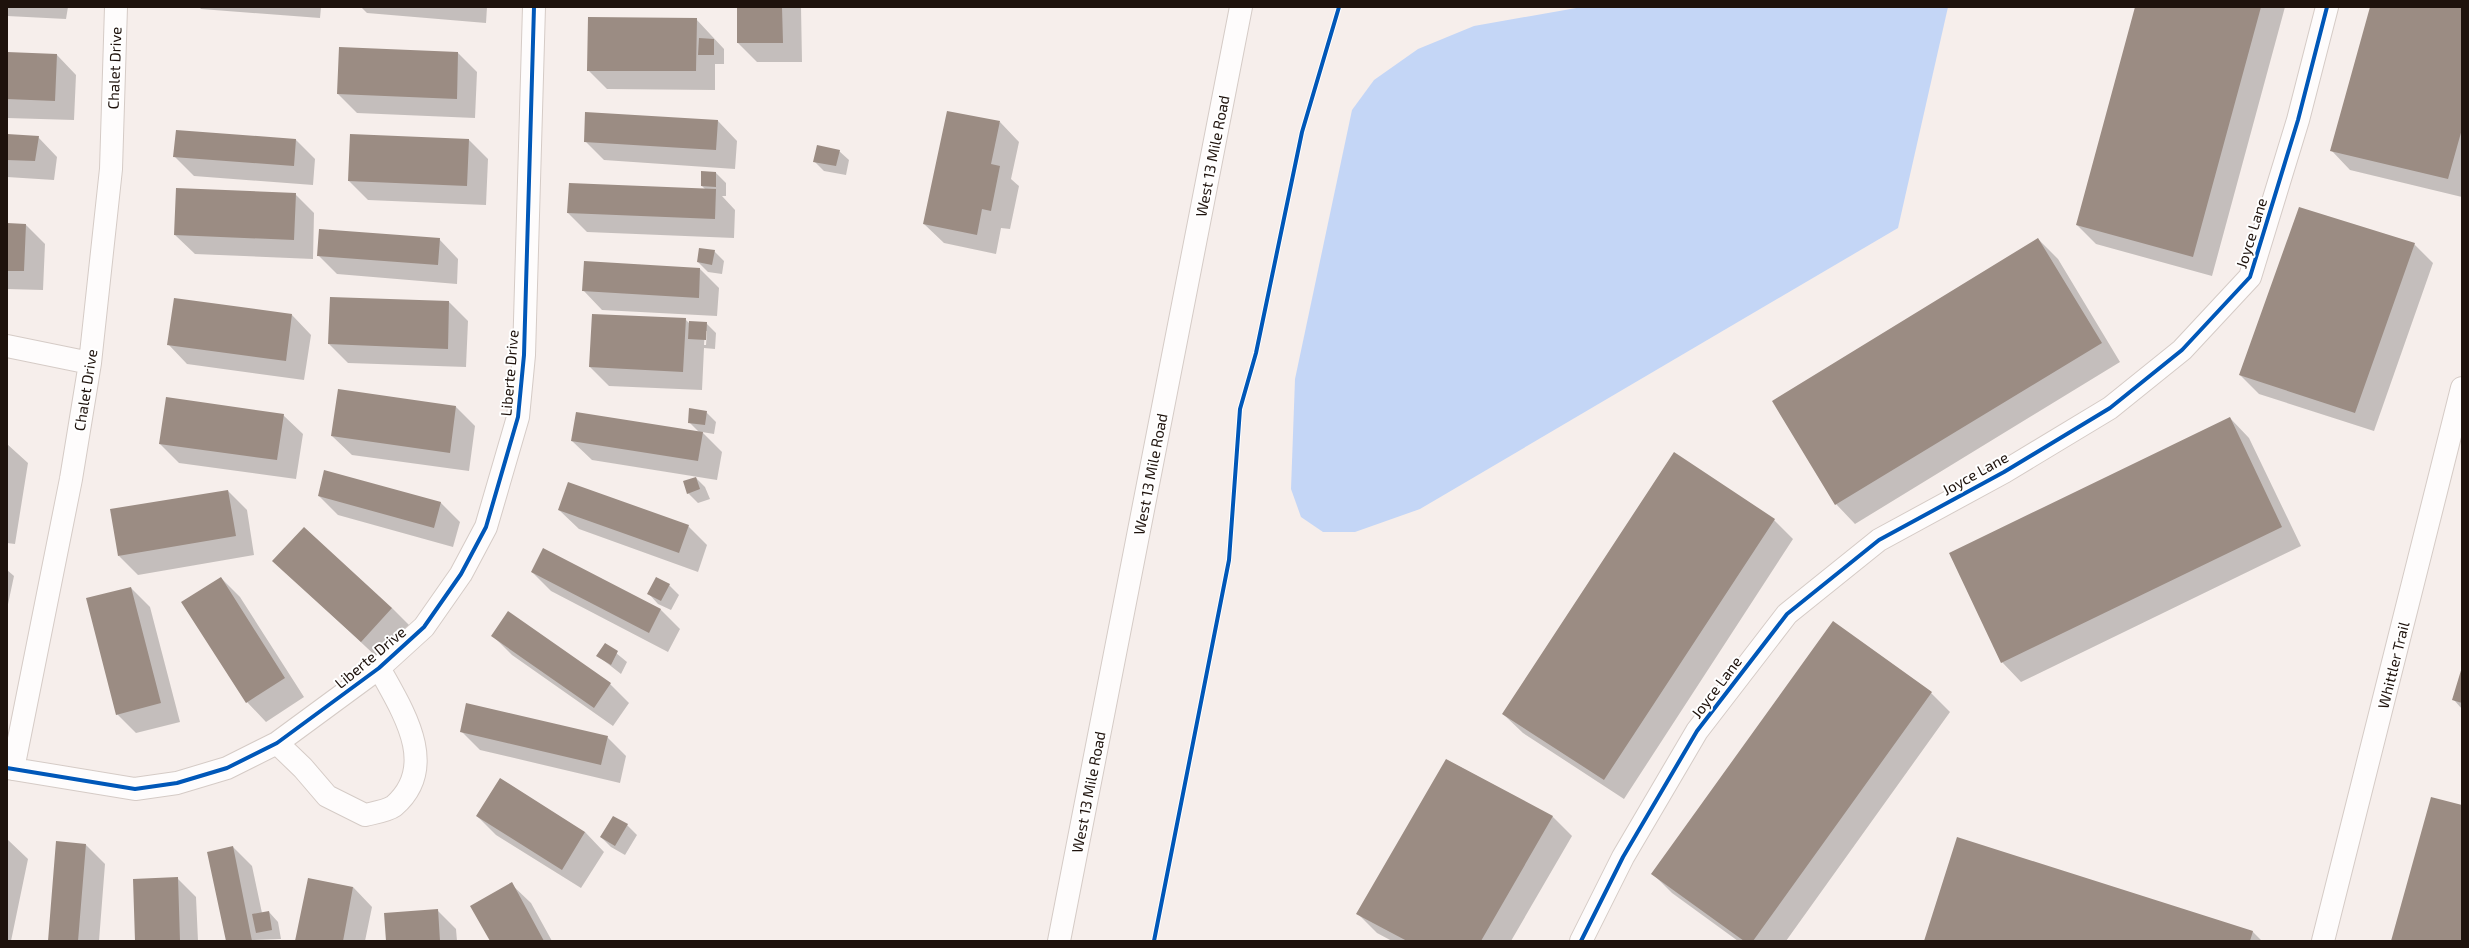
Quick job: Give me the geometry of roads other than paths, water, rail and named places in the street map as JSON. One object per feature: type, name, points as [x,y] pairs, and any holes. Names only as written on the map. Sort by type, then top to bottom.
[{"type":"street","name":"Chalet Drive","points":[[10,768],[71,479],[90,363],[111,169],[116,7]]},
{"type":"street","name":"Liberte Drive","points":[[10,768],[135,789],[177,783],[228,768],[277,743],[335,702],[379,668],[424,627],[461,574],[486,527],[518,417],[524,355],[534,7]]},
{"type":"street","name":"West 13 Mile Road","points":[[1059,941],[1241,7]]},
{"type":"street","name":"Joyce Lane","points":[[1581,941],[1622,857],[1697,731],[1787,614],[1879,540],[2004,472],[2110,408],[2182,350],[2250,277],[2298,120],[2327,7]]},
{"type":"street","points":[[7,346],[90,363]]},
{"type":"street","name":"Whittler Trail","points":[[2323,941],[2462,388]]},
{"type":"street","points":[[277,743],[303,768],[327,796],[365,815],[393,807],[414,780],[416,748],[404,714],[379,668]]},
{"type":"water","points":[[1582,7],[1948,7],[1898,228],[1420,509],[1355,532],[1323,532],[1301,517],[1291,489],[1295,379],[1352,110],[1374,80],[1418,49],[1474,26]]}]
